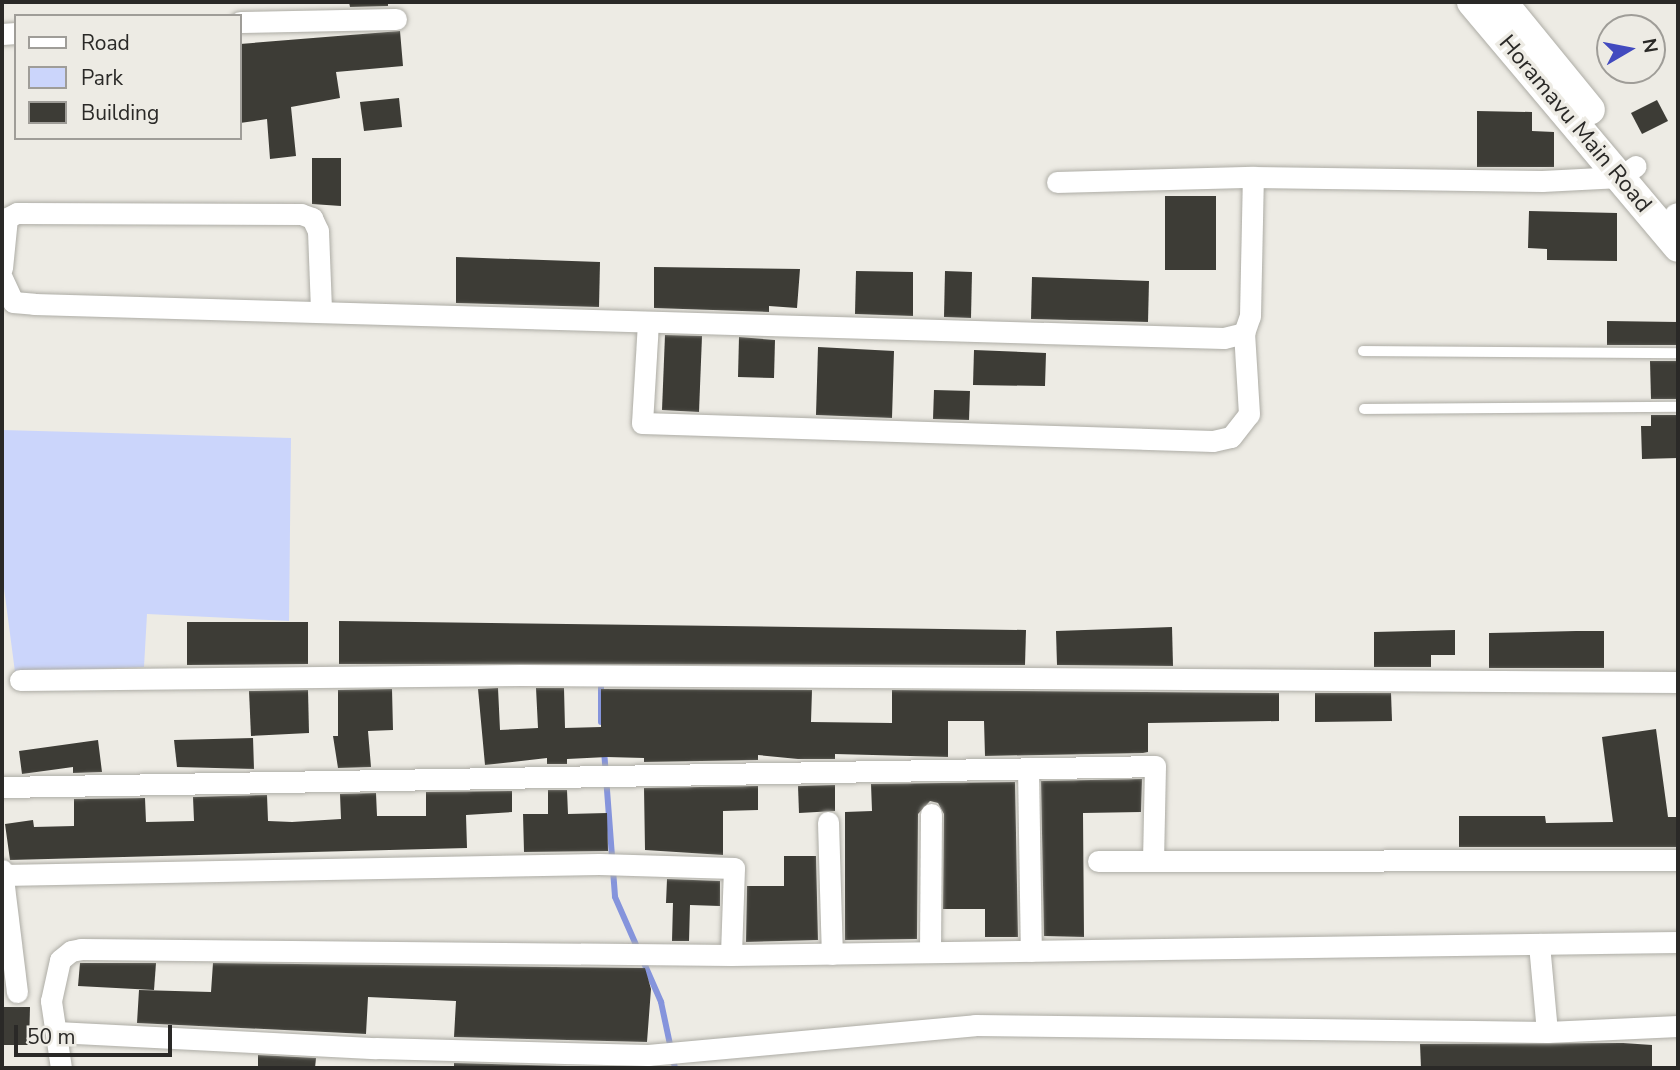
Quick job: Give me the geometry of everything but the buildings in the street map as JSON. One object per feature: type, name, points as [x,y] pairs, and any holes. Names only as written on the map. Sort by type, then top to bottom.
[{"type":"main road","name":"Horamavu Main Road","points":[[1472,2],[1628,171],[1677,215]]},
{"type":"main road","name":"Horamavu Main Road","points":[[1502,2],[1628,171],[1678,247]]},
{"type":"street","points":[[242,22],[396,19]]},
{"type":"street","points":[[1057,181],[1253,177],[1542,181],[1628,171]]},
{"type":"street","points":[[648,322],[642,422],[1213,441],[1231,437],[1249,414],[1244,333],[1250,316],[1253,177]]},
{"type":"street","points":[[2,268],[7,218],[17,213],[301,214],[312,218],[318,231],[321,310]]},
{"type":"street","points":[[2,278],[13,302],[24,303],[1224,338],[1244,333]]},
{"type":"street","points":[[20,680],[520,675],[1678,682]]},
{"type":"street","points":[[2,787],[1155,766],[1153,858]]},
{"type":"street","points":[[1028,768],[1031,951]]},
{"type":"street","points":[[930,952],[931,814]]},
{"type":"street","points":[[828,822],[832,954]]},
{"type":"street","points":[[1098,861],[1153,858],[1678,860]]},
{"type":"street","points":[[51,1001],[9,991],[2,873],[599,864],[734,868],[731,955]]},
{"type":"street","points":[[61,1068],[51,1001],[60,960],[71,950],[731,955],[1678,942]]},
{"type":"street","points":[[1539,944],[1547,1032]]},
{"type":"street","points":[[56,1032],[376,1048],[648,1055],[975,1025],[1547,1032],[1678,1026]]},
{"type":"lane","points":[[1363,351],[1678,353]]},
{"type":"lane","points":[[1364,409],[1678,407]]},
{"type":"green space","points":[[2,430],[291,438],[289,621],[147,614],[144,667],[15,672],[2,573]]},
{"type":"waterway","points":[[601,680],[601,722]]},
{"type":"waterway","points":[[604,750],[615,897],[661,1002],[675,1068]]}]
